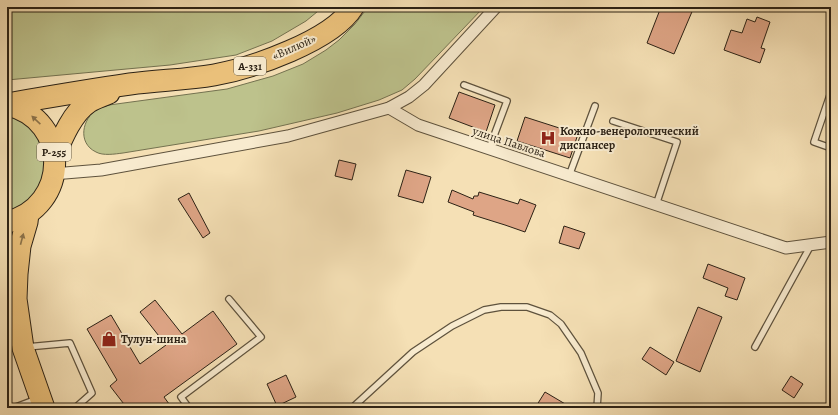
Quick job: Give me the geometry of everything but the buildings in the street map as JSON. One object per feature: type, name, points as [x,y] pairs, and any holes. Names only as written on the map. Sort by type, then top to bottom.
[{"type":"highway","name":"«Вилюй»","points":[[132,84],[207,76],[252,65],[308,42],[323,34],[344,19],[353,7]]},
{"type":"highway","name":"А-331","points":[[7,104],[132,84]]},
{"type":"highway","name":"А-331","points":[[54,165],[66,129],[88,102],[132,84]]},
{"type":"highway","name":"Р-255","points":[[7,104],[30,114],[38,121],[47,133],[53,146],[54,165],[50,189],[44,199],[15,221]]},
{"type":"highway","name":"Р-255","points":[[15,221],[27,222],[20,246],[16,274],[16,299],[23,348]]},
{"type":"highway","name":"Р-255","points":[[7,319],[23,348],[43,403]]},
{"type":"street","points":[[54,165],[101,170],[288,136],[389,108],[409,97],[424,85],[496,7]]},
{"type":"street","name":"улица Павлова","points":[[389,108],[418,125],[786,248],[811,245]]},
{"type":"street","points":[[811,245],[831,242]]},
{"type":"lane","points":[[464,85],[507,101],[489,149]]},
{"type":"lane","points":[[831,92],[814,142],[831,148]]},
{"type":"lane","points":[[569,176],[594,106]]},
{"type":"lane","points":[[613,121],[677,142],[656,205]]},
{"type":"lane","points":[[756,347],[811,245]]},
{"type":"lane","points":[[189,408],[181,397],[261,337],[229,299]]},
{"type":"lane","points":[[352,408],[413,352],[452,326],[484,310],[501,307],[527,307],[550,315],[561,324],[581,353],[598,394],[597,408]]},
{"type":"lane","points":[[23,348],[70,344],[92,394],[75,408]]},
{"type":"lane","points":[[13,408],[43,403]]},
{"type":"green space","points":[[7,7],[323,7],[306,21],[272,41],[236,55],[170,65],[7,80]]},
{"type":"green space","points":[[368,7],[484,7],[415,79],[402,90],[379,100],[337,113],[259,131],[123,153],[102,154],[90,148],[86,143],[84,137],[85,124],[88,118],[99,108],[109,105],[227,89],[273,76],[303,64],[326,50],[339,40],[355,24]]},
{"type":"green space","points":[[7,115],[29,126],[41,142],[45,170],[39,189],[26,203],[7,212]]},
{"type":"place","name":"Кожно-венерологический диспансер","points":[[548,138]]},
{"type":"place","name":"Тулун-шина","points":[[109,339]]}]
